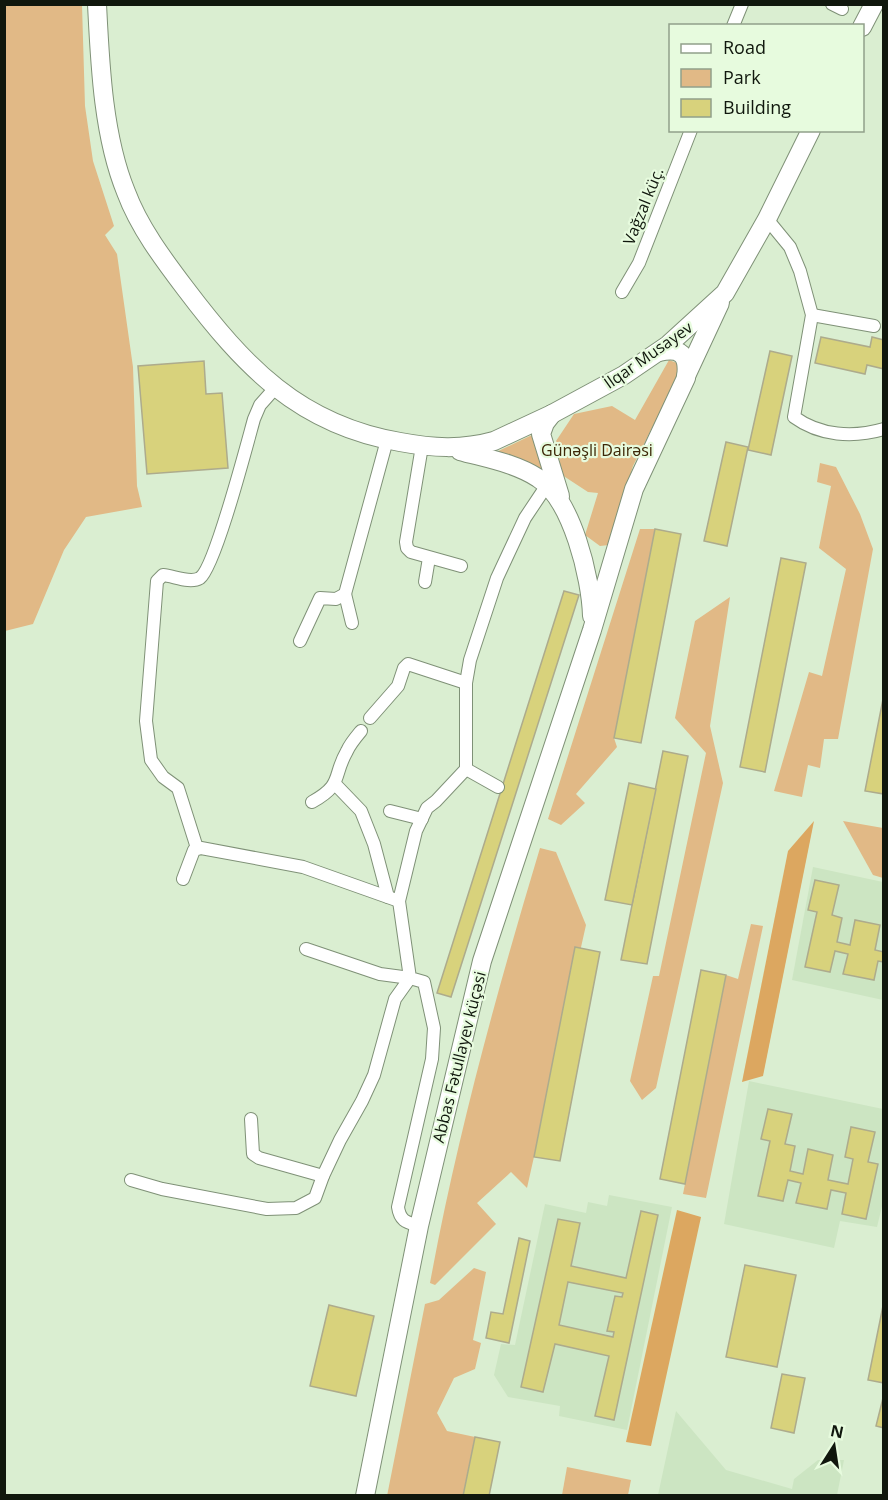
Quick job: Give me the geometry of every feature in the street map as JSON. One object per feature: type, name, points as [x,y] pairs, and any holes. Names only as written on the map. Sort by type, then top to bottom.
[{"type":"main road","points":[[97,4],[107,112],[113,148],[126,192],[146,231],[218,332],[276,387],[303,408],[326,420],[387,440],[451,448],[515,467],[547,484],[565,511]]},
{"type":"main road","points":[[864,24],[874,4]]},
{"type":"main road","name":"İlqar Musayev","points":[[451,448],[494,441],[552,414],[624,375],[659,352],[692,325],[725,293],[767,219],[810,132]]},
{"type":"main road","name":"Abbas Fətullayev küçəsi","points":[[365,1496],[419,1226],[482,961],[592,630],[634,489],[725,293]]},
{"type":"main road","points":[[659,352],[672,350],[684,356],[687,361],[686,378]]},
{"type":"main road","points":[[552,414],[542,428],[542,440],[587,572],[591,596],[592,630]]},
{"type":"main road","points":[[577,543],[588,554],[601,558],[608,557],[618,547]]},
{"type":"street","points":[[734,24],[741,4]]},
{"type":"street","name":"Vağzal küç.","points":[[622,292],[639,263],[690,132]]},
{"type":"street","points":[[767,219],[790,247],[800,271],[812,315],[794,417],[811,427],[839,433],[856,435],[884,429]]},
{"type":"street","points":[[812,315],[874,326]]},
{"type":"street","points":[[197,848],[178,788],[163,777],[151,760],[148,744],[146,721],[156,581],[163,575],[193,581],[205,572],[217,545],[254,419],[260,405],[276,387]]},
{"type":"street","points":[[352,622],[345,594],[387,440]]},
{"type":"street","points":[[422,446],[406,542],[407,548],[411,552],[461,566]]},
{"type":"street","points":[[394,899],[416,831],[427,808],[466,769],[466,683],[470,660],[497,578],[525,518],[547,484]]},
{"type":"street","points":[[425,582],[429,558]]},
{"type":"street","points":[[300,641],[320,598],[336,599],[345,594]]},
{"type":"street","points":[[370,718],[398,686],[404,668],[408,664],[466,683]]},
{"type":"street","points":[[312,802],[326,795],[335,784],[346,752],[361,731]]},
{"type":"street","points":[[466,769],[498,787]]},
{"type":"street","points":[[131,1180],[162,1189],[267,1209],[296,1208],[315,1198],[322,1176],[370,1084],[395,999],[410,978],[394,899],[374,844],[361,811],[335,784]]},
{"type":"street","points":[[390,811],[422,819]]},
{"type":"street","points":[[183,879],[194,850],[197,848]]},
{"type":"street","points":[[197,848],[303,867],[394,899]]},
{"type":"street","points":[[306,949],[380,974],[424,982],[434,1028],[432,1059],[398,1208],[399,1216],[404,1222],[419,1226]]},
{"type":"street","points":[[251,1119],[253,1154],[259,1158],[322,1176]]},
{"type":"shaded area","points":[[814,821],[763,1076],[742,1082],[788,851]]},
{"type":"shaded area","points":[[813,867],[883,882],[883,1000],[792,980]]},
{"type":"shaded area","points":[[749,1081],[883,1109],[884,1198],[877,1227],[840,1221],[834,1248],[724,1224]]},
{"type":"shaded area","points":[[609,1195],[672,1207],[627,1430],[559,1416],[560,1406],[508,1397],[494,1375],[501,1344],[515,1345],[545,1204],[586,1213],[588,1202],[607,1206]]},
{"type":"shaded area","points":[[677,1210],[701,1217],[651,1446],[626,1442]]},
{"type":"shaded area","points":[[676,1411],[726,1470],[792,1489],[794,1479],[818,1460],[844,1460],[837,1495],[658,1495]]},
{"type":"green space","points":[[4,5],[82,5],[85,106],[93,161],[114,226],[105,235],[117,254],[133,367],[137,486],[142,507],[86,517],[64,550],[33,624],[5,631]]},
{"type":"green space","name":"Günəşli Dairəsi","points":[[669,360],[677,363],[679,374],[633,466],[609,545],[600,546],[585,535],[598,493],[588,492],[562,475],[556,441],[574,414],[612,406],[635,420]]},
{"type":"green space","points":[[532,435],[548,475],[492,454]]},
{"type":"green space","points":[[820,463],[836,467],[860,514],[873,549],[838,739],[824,739],[820,768],[808,765],[802,797],[774,791],[809,672],[822,676],[846,569],[819,548],[831,486],[817,482]]},
{"type":"green space","points":[[640,529],[655,529],[614,738],[617,747],[576,794],[585,803],[561,825],[548,819]]},
{"type":"green space","points":[[730,597],[710,726],[723,783],[656,1088],[642,1100],[630,1081],[653,976],[659,976],[706,753],[675,718],[695,621]]},
{"type":"green space","points":[[843,821],[883,828],[883,878],[873,875]]},
{"type":"green space","points":[[540,848],[556,852],[586,925],[527,1188],[511,1172],[477,1203],[496,1224],[435,1285],[430,1283],[465,1118],[508,956]]},
{"type":"green space","points":[[751,924],[763,926],[706,1198],[683,1194],[726,975],[738,979]]},
{"type":"green space","points":[[474,1268],[486,1272],[473,1340],[481,1343],[475,1369],[454,1378],[437,1413],[447,1431],[475,1437],[463,1495],[387,1496],[425,1304],[439,1300]]},
{"type":"green space","points":[[567,1467],[631,1480],[628,1495],[562,1495]]},
{"type":"building","points":[[821,337],[870,347],[872,337],[884,340],[884,369],[867,365],[865,374],[815,363]]},
{"type":"building","points":[[770,351],[792,356],[771,455],[748,450]]},
{"type":"building","points":[[204,361],[206,394],[222,393],[228,468],[147,474],[138,366]]},
{"type":"building","points":[[726,442],[748,447],[727,546],[704,541]]},
{"type":"building","points":[[655,529],[681,534],[641,743],[614,738]]},
{"type":"building","points":[[781,558],[806,563],[765,772],[740,767]]},
{"type":"building","points":[[564,591],[579,595],[451,997],[437,993]]},
{"type":"building","points":[[884,694],[884,794],[865,791]]},
{"type":"building","points":[[663,751],[688,756],[647,964],[621,960]]},
{"type":"building","points":[[629,783],[656,789],[632,905],[605,900]]},
{"type":"building","points":[[815,880],[839,885],[832,915],[842,918],[837,942],[850,945],[855,920],[880,925],[875,950],[884,952],[884,962],[878,961],[874,980],[843,974],[848,954],[835,951],[830,972],[805,967],[817,912],[808,910]]},
{"type":"building","points":[[575,947],[600,952],[560,1161],[534,1157]]},
{"type":"building","points":[[701,970],[726,975],[685,1184],[660,1179]]},
{"type":"building","points":[[768,1109],[792,1114],[785,1144],[795,1146],[790,1171],[803,1174],[808,1149],[833,1155],[828,1180],[848,1184],[853,1159],[845,1157],[851,1127],[875,1132],[868,1162],[878,1164],[866,1219],[842,1214],[846,1193],[831,1190],[827,1209],[796,1203],[801,1183],[788,1180],[783,1201],[758,1196],[770,1141],[761,1139]]},
{"type":"building","points":[[641,1211],[658,1215],[614,1420],[595,1416],[609,1356],[555,1344],[543,1392],[521,1387],[558,1219],[580,1223],[571,1266],[626,1278]],"holes":[[[568,1282],[623,1293],[622,1297],[615,1296],[607,1331],[614,1332],[613,1337],[559,1325]]]},
{"type":"building","points":[[519,1238],[530,1241],[509,1343],[486,1338],[491,1312],[503,1314]]},
{"type":"building","points":[[745,1265],[796,1275],[777,1367],[726,1357]]},
{"type":"building","points":[[884,1301],[884,1383],[868,1380]]},
{"type":"building","points":[[329,1305],[374,1316],[356,1396],[310,1386]]},
{"type":"building","points":[[782,1374],[805,1378],[794,1433],[771,1428]]},
{"type":"building","points":[[884,1398],[884,1428],[876,1426]]},
{"type":"building","points":[[475,1437],[500,1442],[489,1496],[463,1496]]}]
